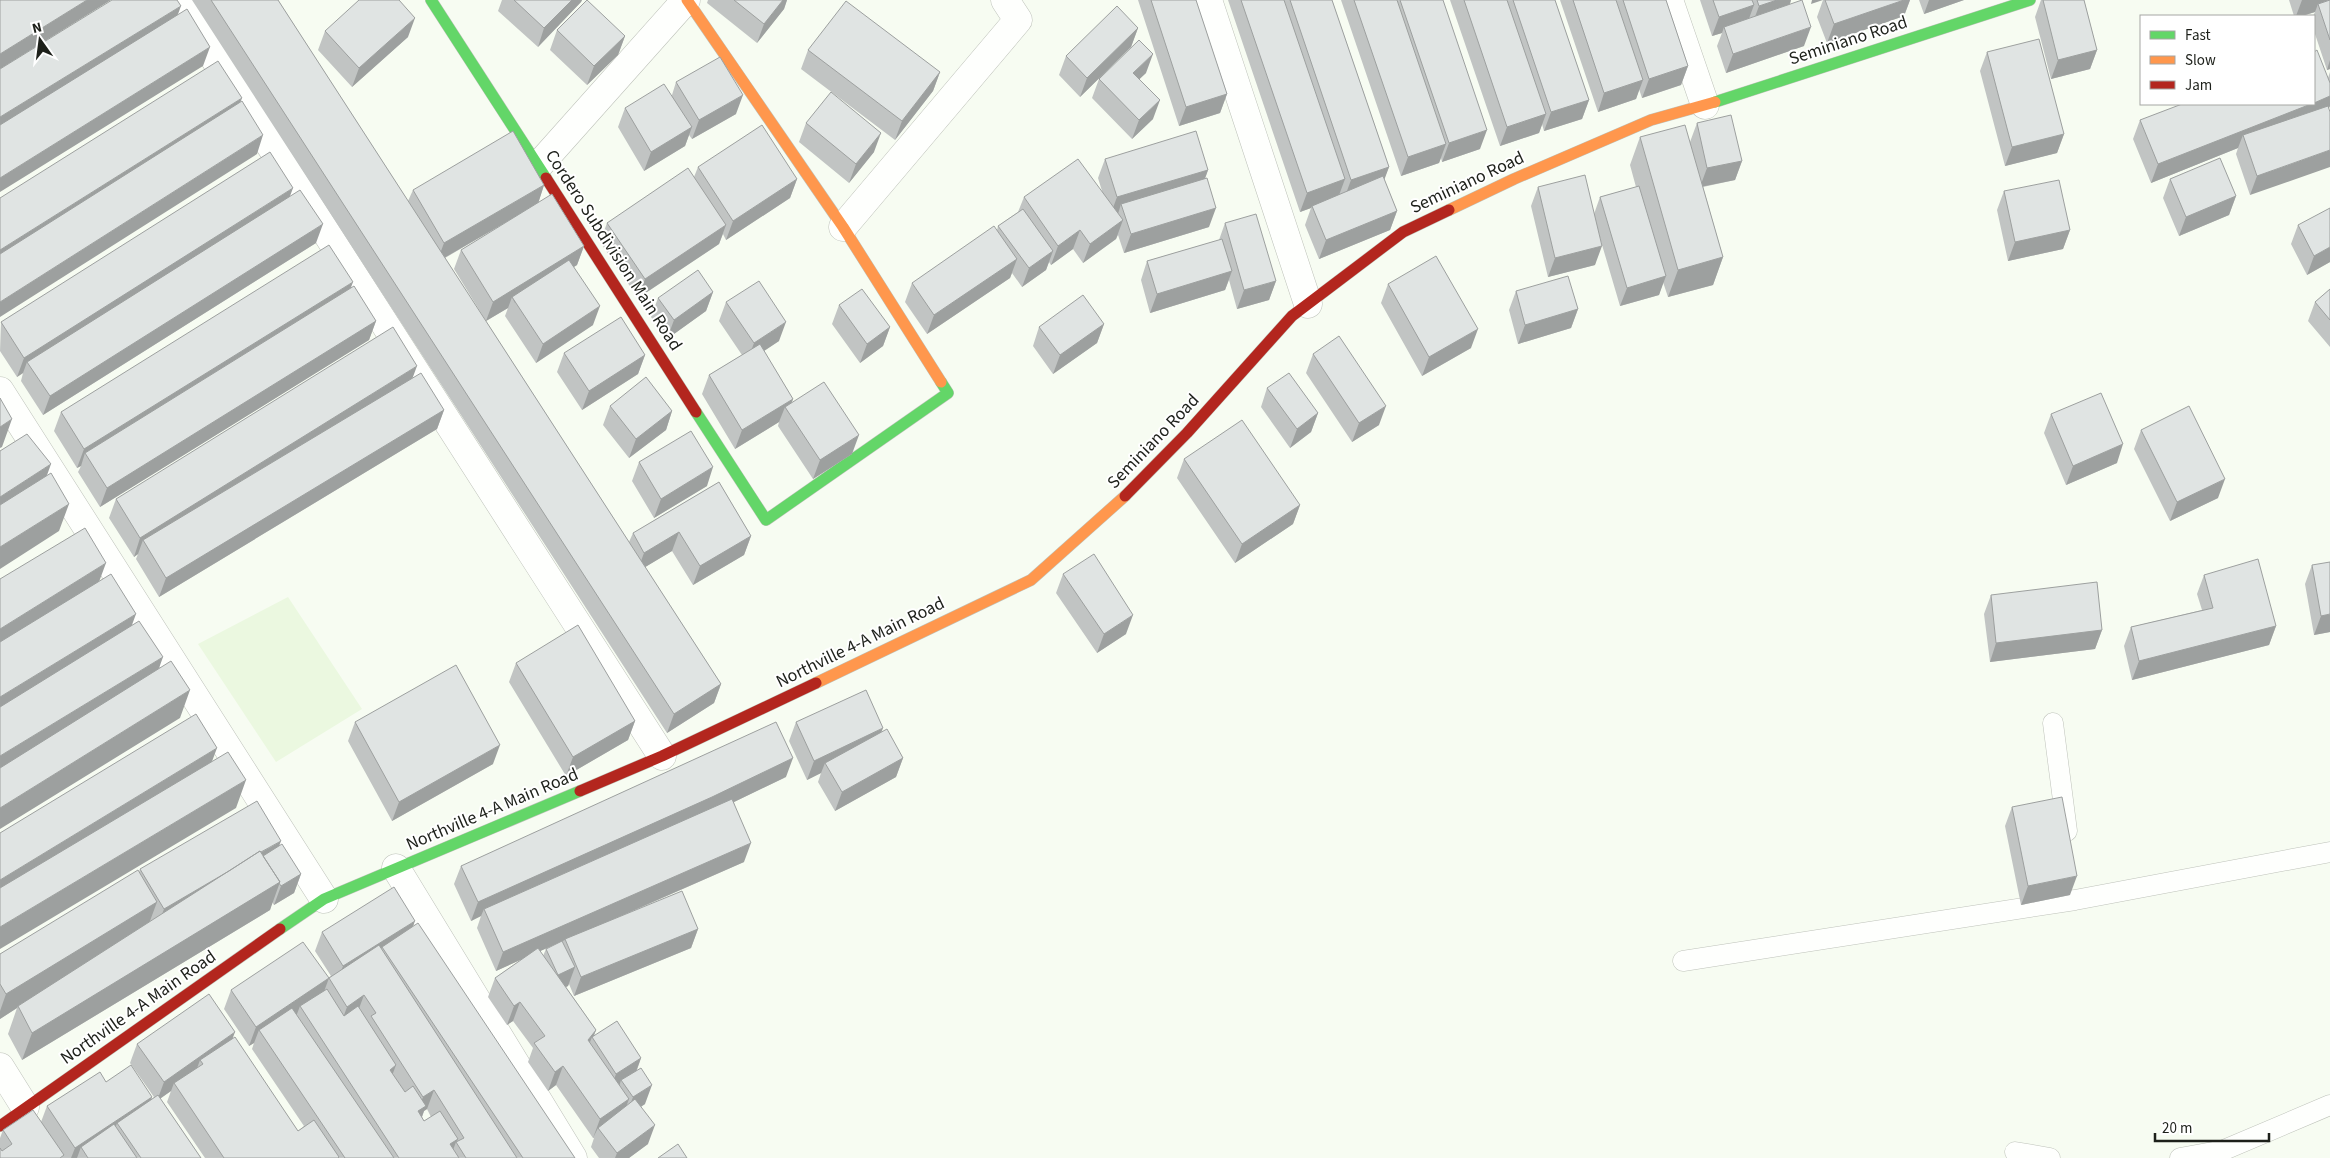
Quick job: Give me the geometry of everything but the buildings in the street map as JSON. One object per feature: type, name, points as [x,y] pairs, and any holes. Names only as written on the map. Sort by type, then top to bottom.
[{"type":"street","points":[[177,0],[662,756]]},
{"type":"street","name":"Cordero Subdivision Main Road","points":[[430,0],[766,520],[948,393],[843,228]]},
{"type":"street","points":[[538,165],[687,0],[843,228],[1018,20],[1005,0]]},
{"type":"street","points":[[1208,0],[1308,304]]},
{"type":"street","points":[[1669,0],[1705,105]]},
{"type":"street","name":"Seminiano Road","points":[[1031,580],[1123,498],[1187,433],[1292,316],[1403,232],[1514,179],[1650,120],[1705,105],[2030,0]]},
{"type":"street","points":[[0,391],[324,899]]},
{"type":"street","name":"Northville 4-A Main Road","points":[[0,1126],[324,899],[662,756],[1031,580]]},
{"type":"street","points":[[396,868],[573,1158]]},
{"type":"street","points":[[0,1067],[25,1108]]},
{"type":"lane","points":[[2053,723],[2069,851]]},
{"type":"lane","points":[[1683,961],[2074,890],[2330,852]]},
{"type":"lane","points":[[2180,1158],[2224,1150],[2330,1105]]},
{"type":"lane","points":[[2015,1152],[2050,1158]]},
{"type":"green space","points":[[288,597],[362,709],[276,762],[198,644]]},
{"type":"traffic: fast","points":[[431,0],[546,178]]},
{"type":"traffic: fast","points":[[1715,102],[2030,0]]},
{"type":"traffic: fast","points":[[696,412],[766,520],[948,393],[941,382]]},
{"type":"traffic: fast","points":[[280,929],[324,899],[580,791]]},
{"type":"traffic: slow","points":[[687,0],[843,227],[941,382]]},
{"type":"traffic: slow","points":[[1449,210],[1514,179],[1651,120],[1715,102]]},
{"type":"traffic: slow","points":[[816,683],[1031,580],[1125,496]]},
{"type":"traffic: jam","points":[[546,178],[696,412]]},
{"type":"traffic: jam","points":[[1125,496],[1187,433],[1292,316],[1403,232],[1449,210]]},
{"type":"traffic: jam","points":[[580,791],[662,756],[816,683]]},
{"type":"traffic: jam","points":[[0,1126],[280,929]]}]
